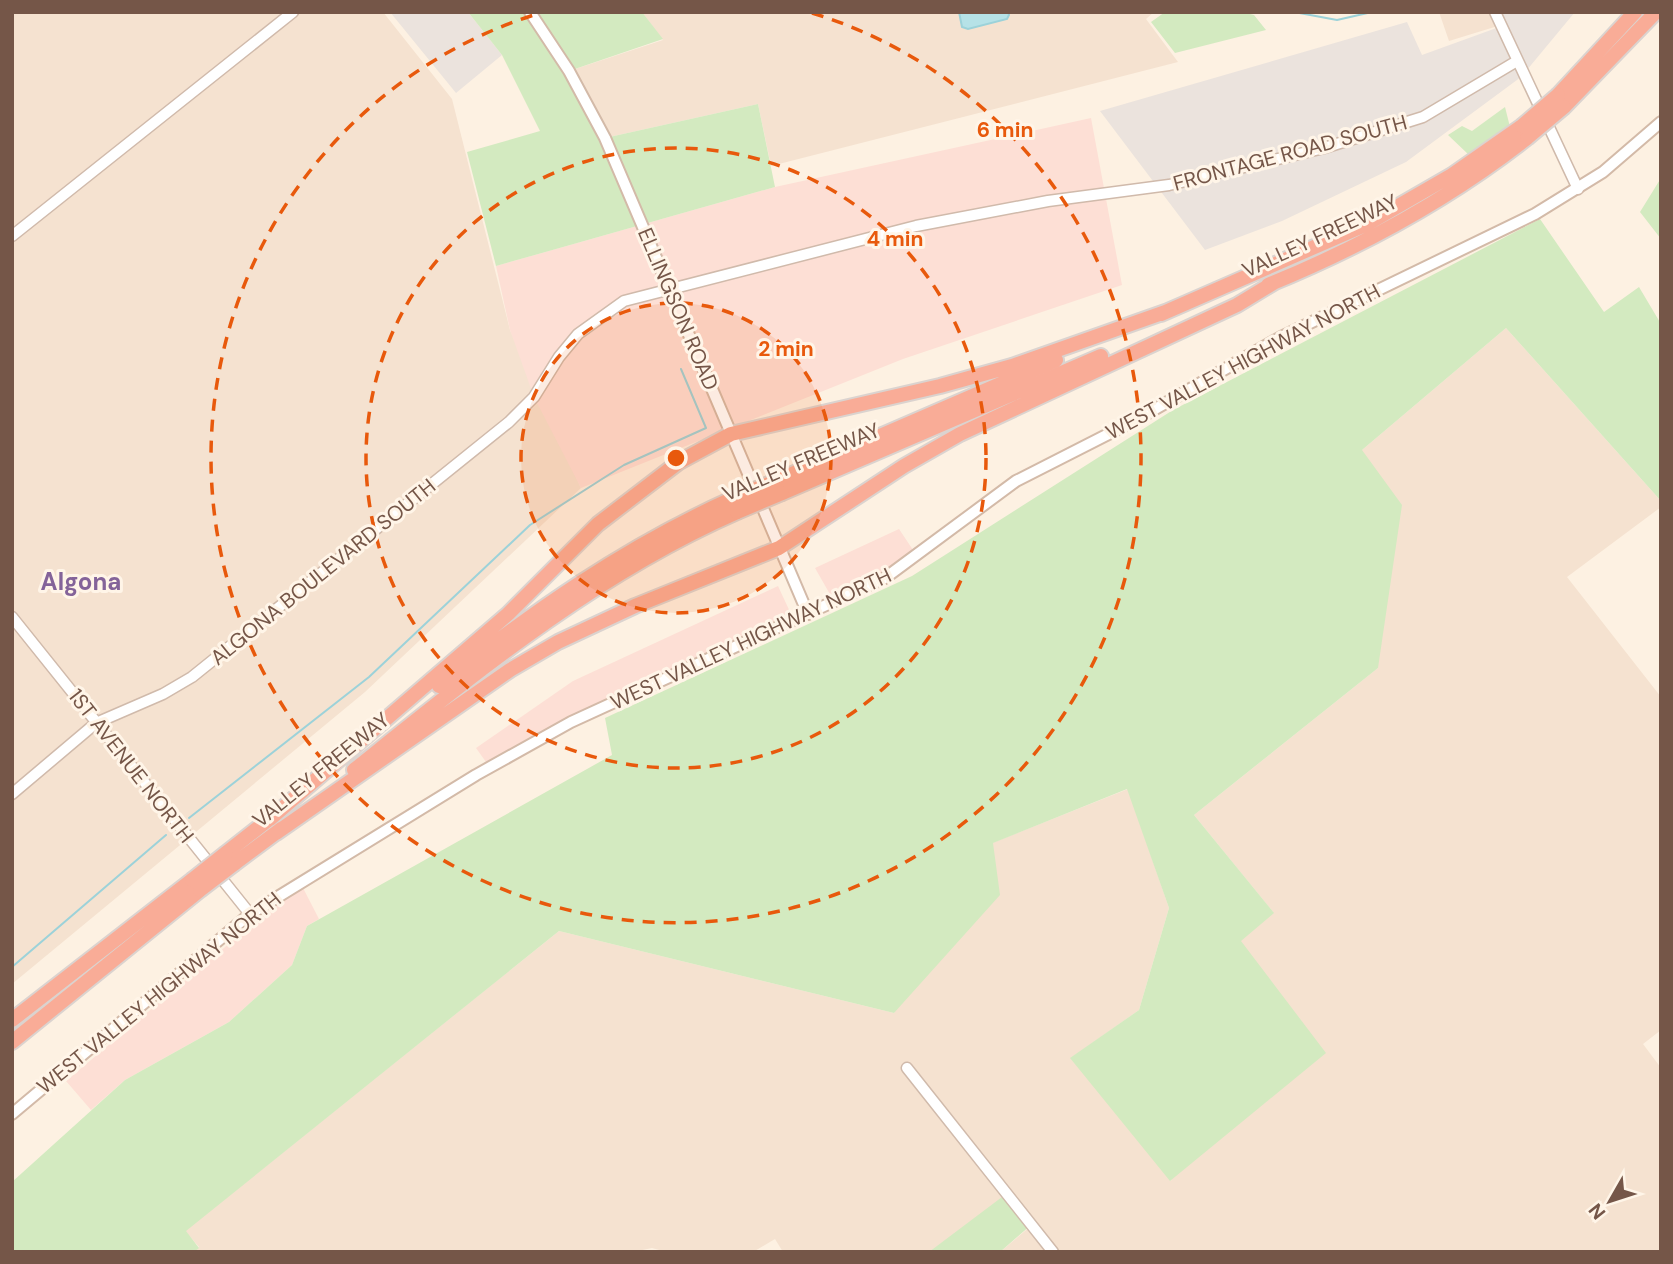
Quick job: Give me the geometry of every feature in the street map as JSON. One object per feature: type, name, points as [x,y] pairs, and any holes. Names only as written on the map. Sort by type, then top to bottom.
[{"type":"highway","name":"VALLEY FREEWAY","points":[[1561,101],[1635,12]]},
{"type":"highway","name":"VALLEY FREEWAY","points":[[12,1042],[196,885],[273,826],[448,679],[570,588],[662,532],[735,506],[1275,282],[1427,208],[1525,132],[1656,12]]},
{"type":"highway","name":"VALLEY FREEWAY","points":[[779,487],[1367,224],[1525,132]]},
{"type":"highway","points":[[273,826],[510,670],[558,642],[635,606],[779,548],[904,466],[960,434],[1237,305],[1275,282]]},
{"type":"highway","points":[[273,826],[508,614],[619,506],[679,462],[731,434],[964,380],[1168,311]]},
{"type":"highway","name":"VALLEY FREEWAY","points":[[12,1020],[196,885]]},
{"type":"main road","name":"ELLINGSON ROAD","points":[[530,12],[587,102],[670,288],[807,614]]},
{"type":"main road","name":"WEST VALLEY HIGHWAY NORTH","points":[[12,1114],[250,914],[544,735],[900,570],[1016,481],[1136,420],[1281,337],[1578,190],[1604,172],[1661,122]]},
{"type":"street","points":[[12,236],[293,12]]},
{"type":"street","points":[[1494,12],[1578,190]]},
{"type":"street","name":"FRONTAGE ROAD SOUTH","points":[[670,288],[916,226],[1048,201],[1205,178],[1380,133],[1423,117],[1517,61]]},
{"type":"street","name":"ALGONA BOULEVARD SOUTH","points":[[12,794],[96,723],[163,694],[192,677],[499,430],[534,397],[559,357],[578,334],[624,301],[670,288]]},
{"type":"street","name":"1ST AVENUE NORTH","points":[[12,617],[250,914]]},
{"type":"street","points":[[907,1068],[1053,1252]]},
{"type":"shaded area","points":[[12,12],[383,12],[452,99],[510,330],[581,488],[365,692],[12,984]]},
{"type":"shaded area","points":[[390,12],[468,12],[502,55],[456,93]]},
{"type":"shaded area","points":[[642,12],[1154,12],[1146,19],[1178,62],[771,166],[758,104],[605,138],[569,71],[663,40]]},
{"type":"shaded area","points":[[1439,12],[1494,12],[1501,25],[1449,41]]},
{"type":"shaded area","points":[[1495,12],[1575,12],[1521,77],[1406,162],[1282,221],[1205,250],[1100,111],[1407,22],[1422,55],[1502,26]]},
{"type":"shaded area","points":[[1091,118],[1122,285],[903,359],[581,488],[534,397],[510,330],[496,266],[775,187]]},
{"type":"shaded area","points":[[1506,328],[1661,501],[1661,507],[1567,577],[1661,697],[1661,1030],[1643,1044],[1661,1068],[1661,1252],[1000,1252],[1031,1226],[932,1252],[783,1252],[775,1239],[753,1252],[667,1252],[652,1248],[633,1252],[194,1252],[199,1247],[185,1231],[559,931],[894,1013],[992,843],[1128,789],[1169,908],[1139,1010],[1071,1058],[1171,1181],[1241,940],[1273,912],[1194,815],[1378,668],[1362,450]]},
{"type":"shaded area","points":[[899,529],[915,553],[899,565],[831,596],[815,568]]},
{"type":"shaded area","points":[[778,586],[791,614],[781,621],[594,705],[486,762],[476,748],[573,681]]},
{"type":"shaded area","points":[[302,886],[319,919],[307,926],[292,965],[229,1022],[125,1080],[91,1110],[66,1081],[256,921]]},
{"type":"green space","points":[[468,12],[642,12],[663,39],[569,71],[605,138],[758,104],[775,187],[496,266],[467,152],[540,131],[502,55]]},
{"type":"green space","points":[[1165,12],[1242,12],[1254,15],[1266,30],[1175,53],[1151,22]]},
{"type":"green space","points":[[1505,107],[1510,127],[1469,155],[1448,135],[1462,126],[1472,131]]},
{"type":"green space","points":[[1661,178],[1661,239],[1640,212]]},
{"type":"green space","points":[[1540,219],[1604,312],[1639,287],[1661,324],[1661,501],[1506,328],[1362,450],[1402,505],[1378,668],[1194,815],[1274,913],[1241,941],[1326,1053],[1170,1181],[1070,1058],[1139,1010],[1169,908],[1127,789],[993,843],[1000,895],[894,1013],[559,931],[186,1231],[199,1248],[194,1252],[12,1252],[12,1182],[125,1080],[229,1022],[292,965],[307,926],[612,755],[605,718],[912,576],[1173,410]]},
{"type":"green space","points":[[1006,1194],[1031,1225],[1000,1252],[929,1252]]},
{"type":"water","points":[[959,12],[1008,12],[1009,15],[1007,19],[968,29],[962,27]]},
{"type":"waterway","points":[[1294,12],[1337,20],[1372,12]]},
{"type":"waterway","points":[[189,818],[369,677],[530,525],[624,465],[706,428],[681,369]]},
{"type":"waterway","points":[[12,967],[166,835]]},
{"type":"district","name":"Algona","points":[[81,582]]}]
